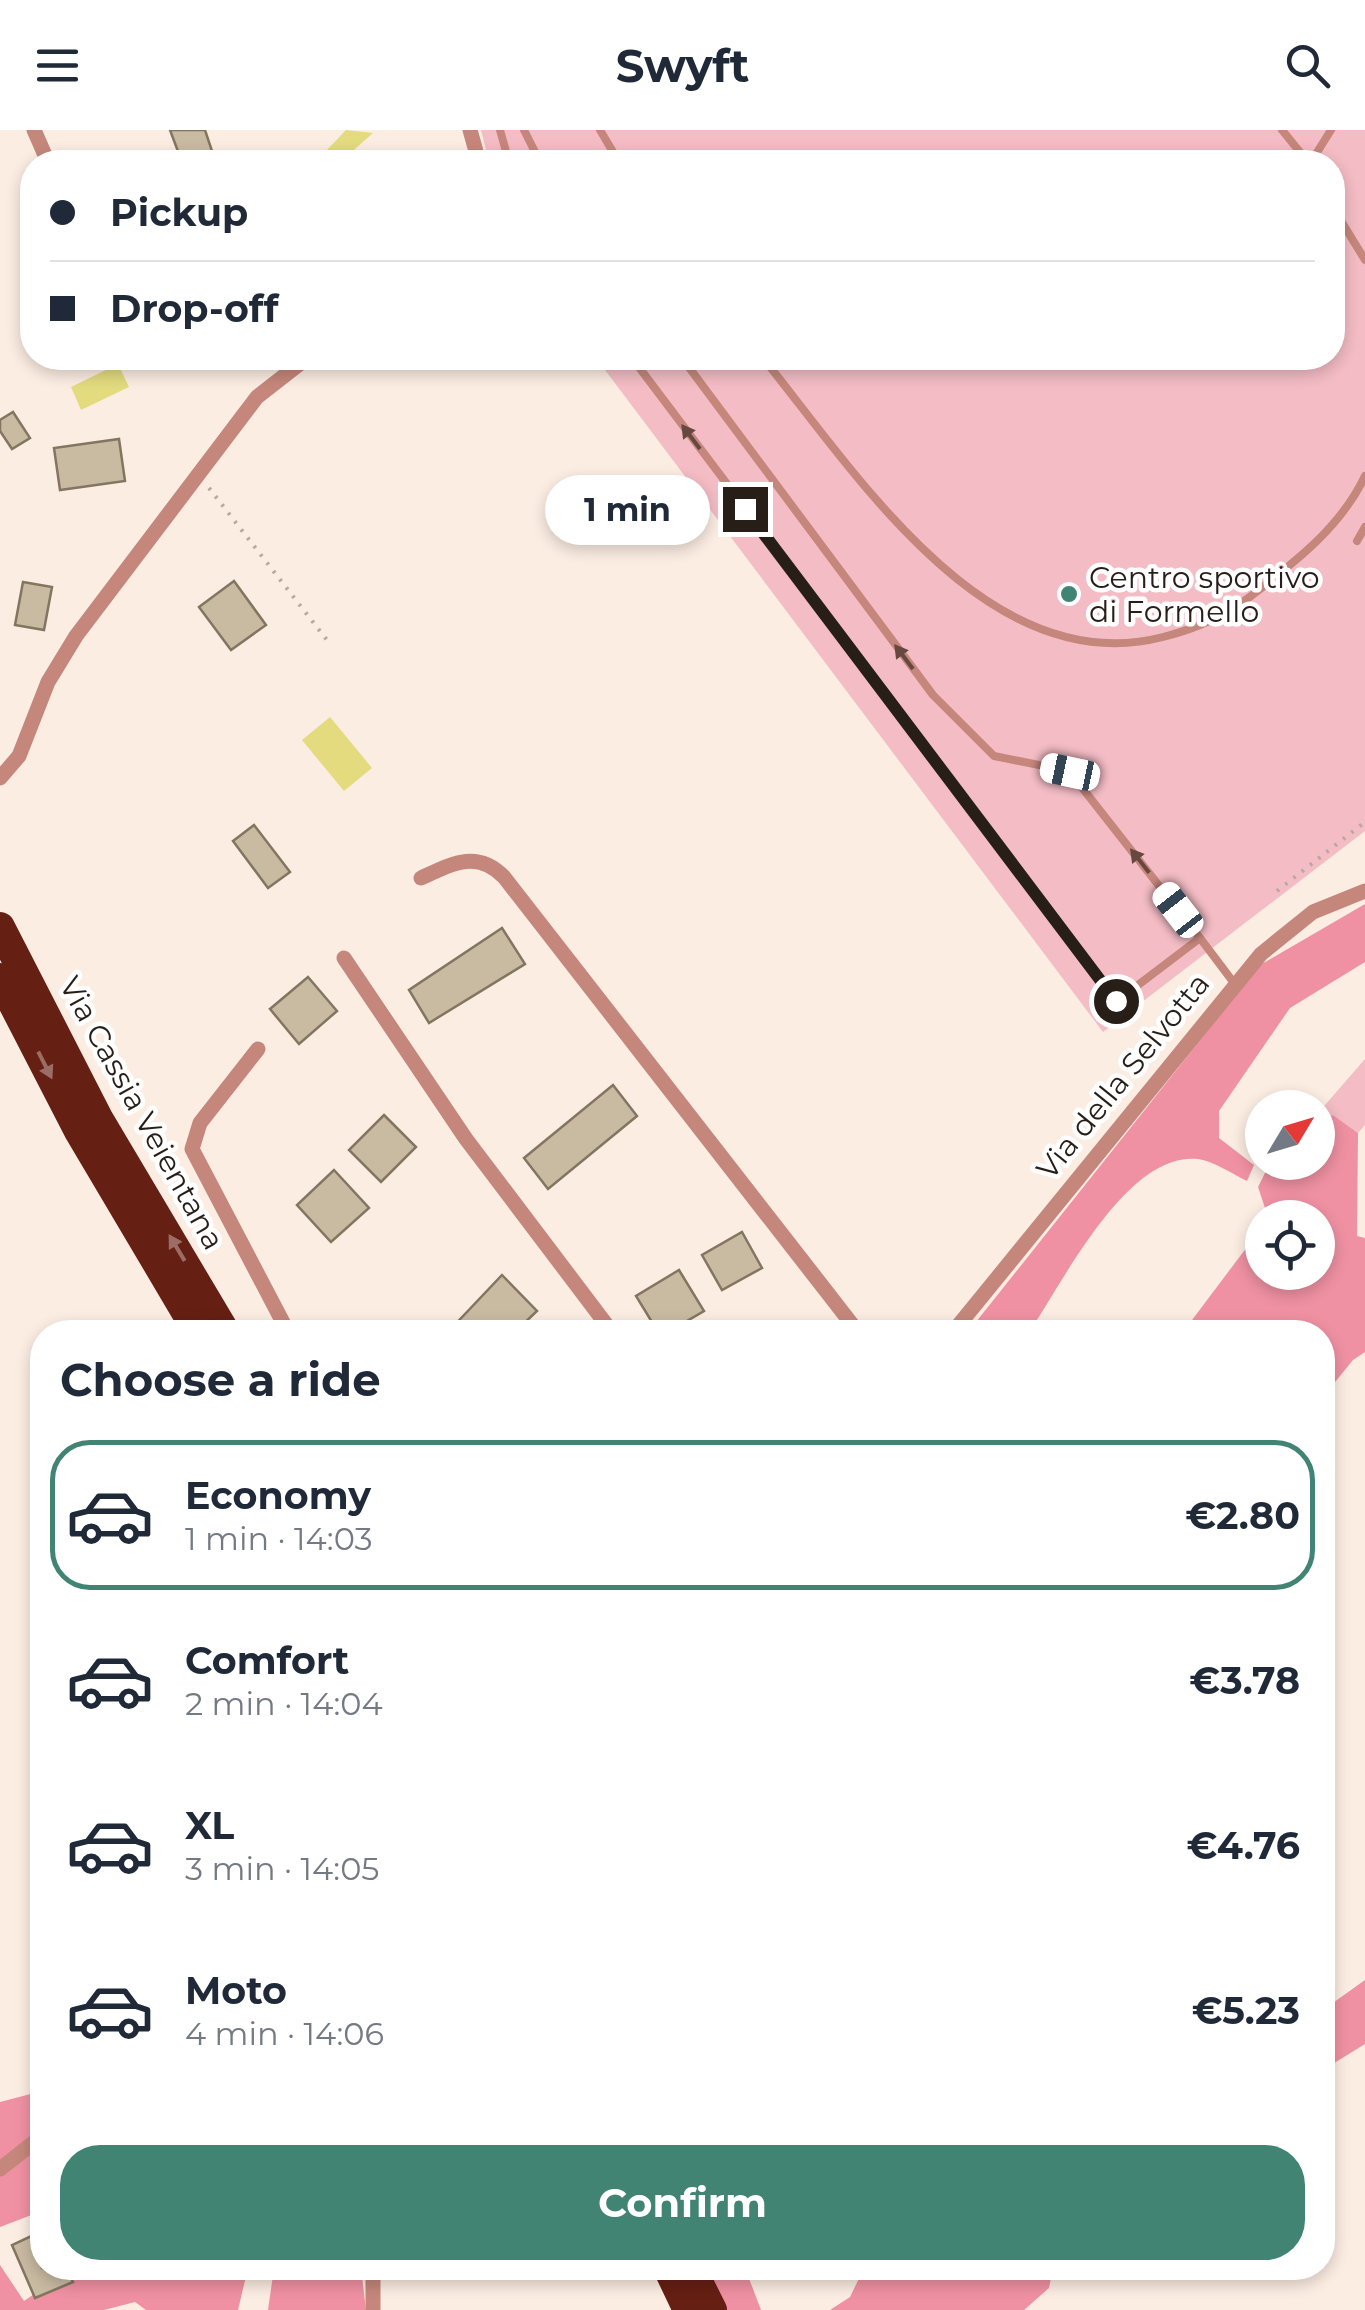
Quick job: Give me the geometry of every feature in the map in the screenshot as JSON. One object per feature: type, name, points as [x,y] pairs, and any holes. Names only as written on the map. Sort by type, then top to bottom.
[{"type":"highway","name":"Via Cassia Veientana","points":[[0,927],[99,1120],[218,1320]]},
{"type":"highway","name":"Via Cassia Veientana","points":[[0,978],[79,1131],[191,1320]]},
{"type":"highway","points":[[674,2280],[688,2310]]},
{"type":"highway","points":[[698,2280],[712,2310]]},
{"type":"street","points":[[0,778],[18,756],[48,682],[65,652],[257,397],[292,370]]},
{"type":"street","points":[[421,878],[474,860],[487,863],[504,877],[849,1320]]},
{"type":"street","name":"Via della Selvotta","points":[[963,1320],[1234,983],[1297,923],[1365,891]]},
{"type":"street","points":[[344,958],[466,1139],[603,1320]]},
{"type":"street","points":[[258,1048],[200,1123],[192,1150],[282,1320]]},
{"type":"street","points":[[0,2169],[30,2145]]},
{"type":"street","points":[[373,2280],[374,2310]]},
{"type":"lane","points":[[1282,130],[1300,150]]},
{"type":"lane","points":[[1345,227],[1365,260]]},
{"type":"lane","points":[[641,370],[1116,1001],[1200,938]]},
{"type":"lane","points":[[691,370],[933,695],[994,756],[1070,772],[1234,983]]},
{"type":"lane","points":[[773,370],[888,513],[945,570],[1046,633],[1095,644],[1134,644],[1182,632],[1232,611],[1304,554],[1354,499],[1365,476]]},
{"type":"lane","points":[[1357,541],[1365,527]]},
{"type":"path","points":[[197,472],[330,644]]},
{"type":"path","points":[[1277,891],[1365,822]]},
{"type":"shaded area","points":[[346,130],[373,133],[354,150],[327,150]]},
{"type":"shaded area","name":"Centro sportivo di Formello","points":[[481,130],[1365,130],[1365,831],[1103,1032],[605,370],[1345,370],[1345,150],[486,150]]},
{"type":"shaded area","points":[[106,370],[121,370],[129,387],[81,410],[71,387]]},
{"type":"shaded area","points":[[330,717],[372,768],[344,791],[302,740]]},
{"type":"shaded area","points":[[1365,904],[1365,962],[1290,1008],[1219,1111],[1219,1138],[1245,1158],[1245,1180],[1198,1159],[1172,1162],[1147,1175],[1100,1223],[1037,1320],[978,1320],[1260,965]]},
{"type":"shaded area","points":[[1365,1059],[1365,1125],[1358,1133],[1335,1116],[1335,1093]]},
{"type":"shaded area","points":[[1335,1116],[1358,1133],[1357,1236],[1365,1238],[1365,1352],[1335,1382],[1335,1320],[1192,1320],[1245,1250],[1245,1290],[1335,1290],[1335,1200],[1262,1200],[1258,1187],[1262,1180],[1335,1180]]},
{"type":"shaded area","points":[[1365,1980],[1365,2044],[1335,2063],[1335,2001]]},
{"type":"shaded area","points":[[30,2094],[30,2216],[0,2227],[0,2102]]},
{"type":"shaded area","points":[[0,2265],[24,2301],[55,2280],[245,2280],[238,2310],[146,2310],[135,2302],[104,2310],[0,2310]]},
{"type":"shaded area","points":[[272,2280],[362,2280],[366,2310],[268,2310]]},
{"type":"shaded area","points":[[713,2280],[750,2280],[761,2310],[727,2310]]},
{"type":"shaded area","points":[[858,2280],[1051,2280],[1049,2288],[1024,2310],[830,2310],[850,2297]]},
{"type":"building","points":[[170,130],[205,130],[212,150],[178,150]]},
{"type":"building","points":[[13,412],[30,438],[12,449],[0,431],[0,420]]},
{"type":"building","points":[[119,439],[125,481],[60,490],[54,448]]},
{"type":"building","points":[[234,581],[266,625],[231,650],[199,607]]},
{"type":"building","points":[[23,582],[52,587],[44,630],[15,625]]},
{"type":"building","points":[[254,825],[290,872],[268,888],[233,841]]},
{"type":"building","points":[[502,928],[525,964],[429,1023],[409,990]]},
{"type":"building","points":[[308,977],[337,1011],[299,1044],[270,1009]]},
{"type":"building","points":[[613,1085],[637,1116],[548,1189],[524,1158]]},
{"type":"building","points":[[384,1115],[416,1147],[381,1182],[349,1150]]},
{"type":"building","points":[[334,1170],[369,1208],[331,1242],[297,1205]]},
{"type":"building","points":[[742,1232],[762,1268],[722,1290],[702,1255]]},
{"type":"building","points":[[679,1270],[704,1311],[689,1320],[651,1320],[636,1296]]},
{"type":"building","points":[[502,1275],[537,1311],[528,1320],[459,1320]]},
{"type":"building","points":[[30,2237],[30,2280],[73,2282],[35,2298],[12,2245]]},
{"type":"place","name":"Centro sportivo di Formello","points":[[1069,594]]},
{"type":"route","points":[[745,509],[1116,1001]]}]
